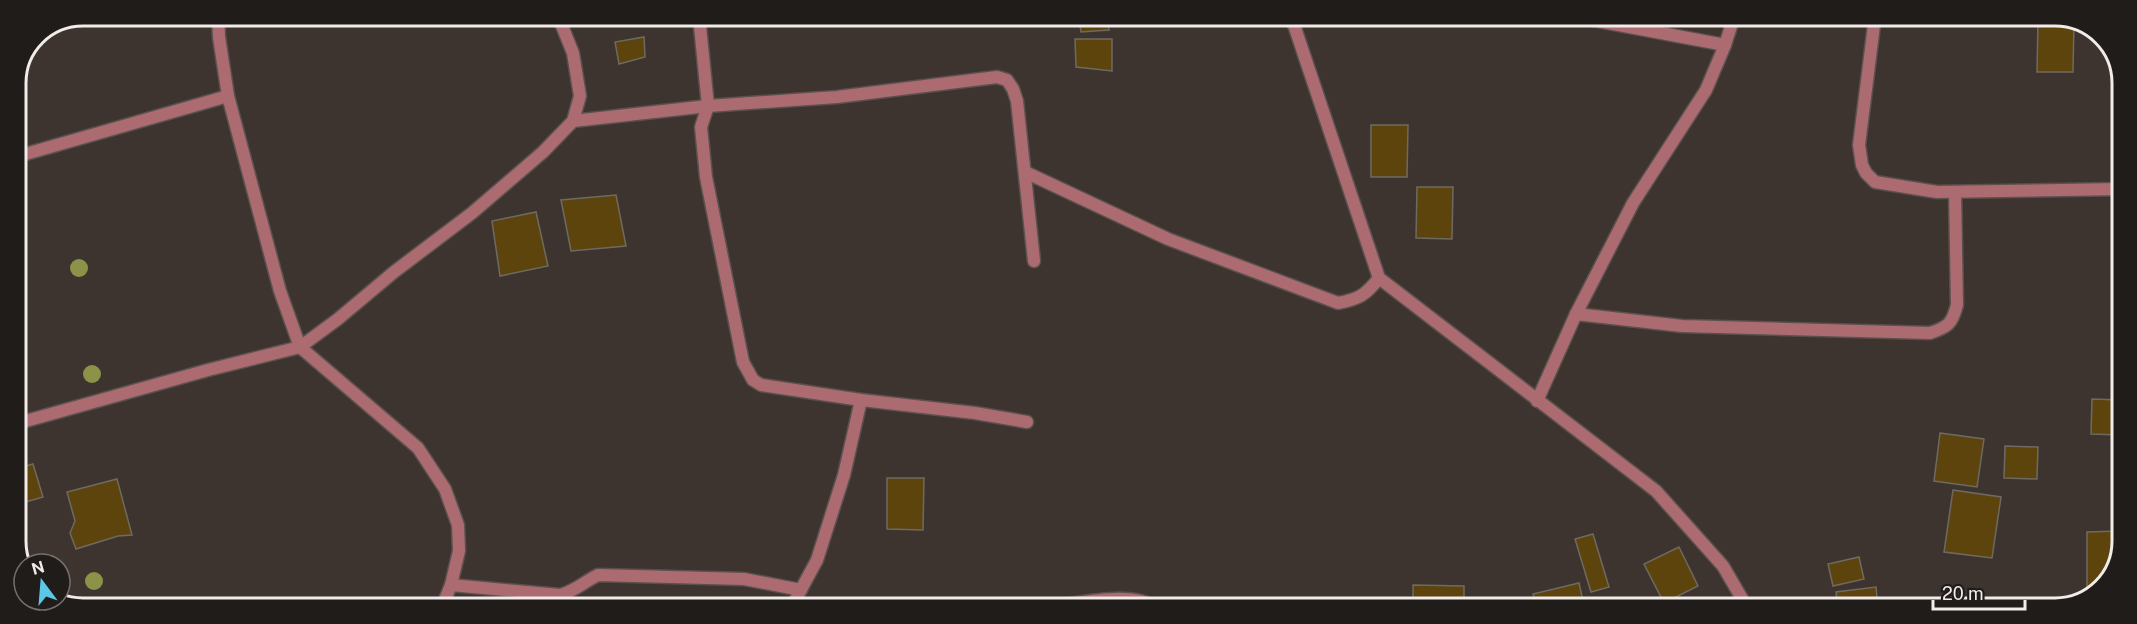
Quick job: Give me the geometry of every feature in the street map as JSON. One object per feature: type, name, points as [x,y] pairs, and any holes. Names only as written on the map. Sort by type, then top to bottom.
[{"type":"street","points":[[218,26],[228,96],[280,291],[300,347],[418,448],[446,489],[458,525],[459,551],[446,598]]},
{"type":"street","points":[[26,421],[300,347],[338,319],[393,272],[472,213],[543,152],[573,121],[580,96],[573,53],[562,26]]},
{"type":"street","points":[[700,26],[708,106],[701,127],[706,177],[743,362],[753,380],[761,385],[1027,422]]},
{"type":"street","points":[[1294,26],[1379,278],[1656,491],[1723,566],[1742,598]]},
{"type":"street","points":[[1624,26],[1725,45]]},
{"type":"street","points":[[1537,401],[1576,314],[1633,202],[1706,90],[1731,26]]},
{"type":"street","points":[[1874,26],[1860,145],[1862,165],[1875,182],[1938,192],[2111,189]]},
{"type":"street","points":[[573,121],[708,106],[837,97],[997,77],[1007,80],[1013,88],[1017,102],[1034,261]]},
{"type":"street","points":[[26,154],[228,96]]},
{"type":"street","points":[[1025,172],[1168,239],[1338,303],[1358,299],[1371,289],[1379,278]]},
{"type":"street","points":[[1576,314],[1682,326],[1930,333],[1946,328],[1954,318],[1958,305],[1955,192]]},
{"type":"street","points":[[797,598],[817,560],[844,475],[861,400]]},
{"type":"street","points":[[451,585],[560,595],[573,592],[598,575],[744,579],[801,590]]},
{"type":"building","points":[[1080,26],[1108,26],[1109,30],[1081,32]]},
{"type":"building","points":[[2038,26],[2062,26],[2074,29],[2073,72],[2037,72]]},
{"type":"building","points":[[644,37],[645,57],[619,64],[615,42]]},
{"type":"building","points":[[1075,39],[1112,39],[1112,71],[1076,67]]},
{"type":"building","points":[[1371,125],[1408,125],[1407,177],[1371,177]]},
{"type":"building","points":[[1417,187],[1453,187],[1452,239],[1416,238]]},
{"type":"building","points":[[616,195],[626,246],[571,251],[561,200]]},
{"type":"building","points":[[536,212],[548,266],[500,276],[492,221]]},
{"type":"building","points":[[2092,399],[2112,400],[2112,435],[2091,434]]},
{"type":"building","points":[[1940,433],[1984,439],[1977,487],[1934,481]]},
{"type":"building","points":[[2005,446],[2038,447],[2037,479],[2004,478]]},
{"type":"building","points":[[33,464],[43,497],[26,502],[26,466]]},
{"type":"building","points":[[887,478],[924,478],[923,530],[887,529]]},
{"type":"building","points":[[117,479],[132,535],[118,536],[76,549],[70,533],[75,521],[67,492]]},
{"type":"building","points":[[1953,490],[2001,497],[1992,558],[1944,552]]},
{"type":"building","points":[[2112,531],[2112,541],[2106,567],[2087,588],[2087,532]]},
{"type":"building","points":[[1593,534],[1609,587],[1591,592],[1575,539]]},
{"type":"building","points":[[1679,547],[1698,586],[1674,598],[1661,598],[1644,564]]},
{"type":"building","points":[[1859,557],[1864,579],[1833,586],[1828,564]]},
{"type":"building","points":[[1579,583],[1582,598],[1534,598],[1533,594]]},
{"type":"building","points":[[1413,585],[1464,586],[1464,598],[1413,598]]},
{"type":"building","points":[[1876,587],[1877,598],[1837,598],[1836,592]]}]
